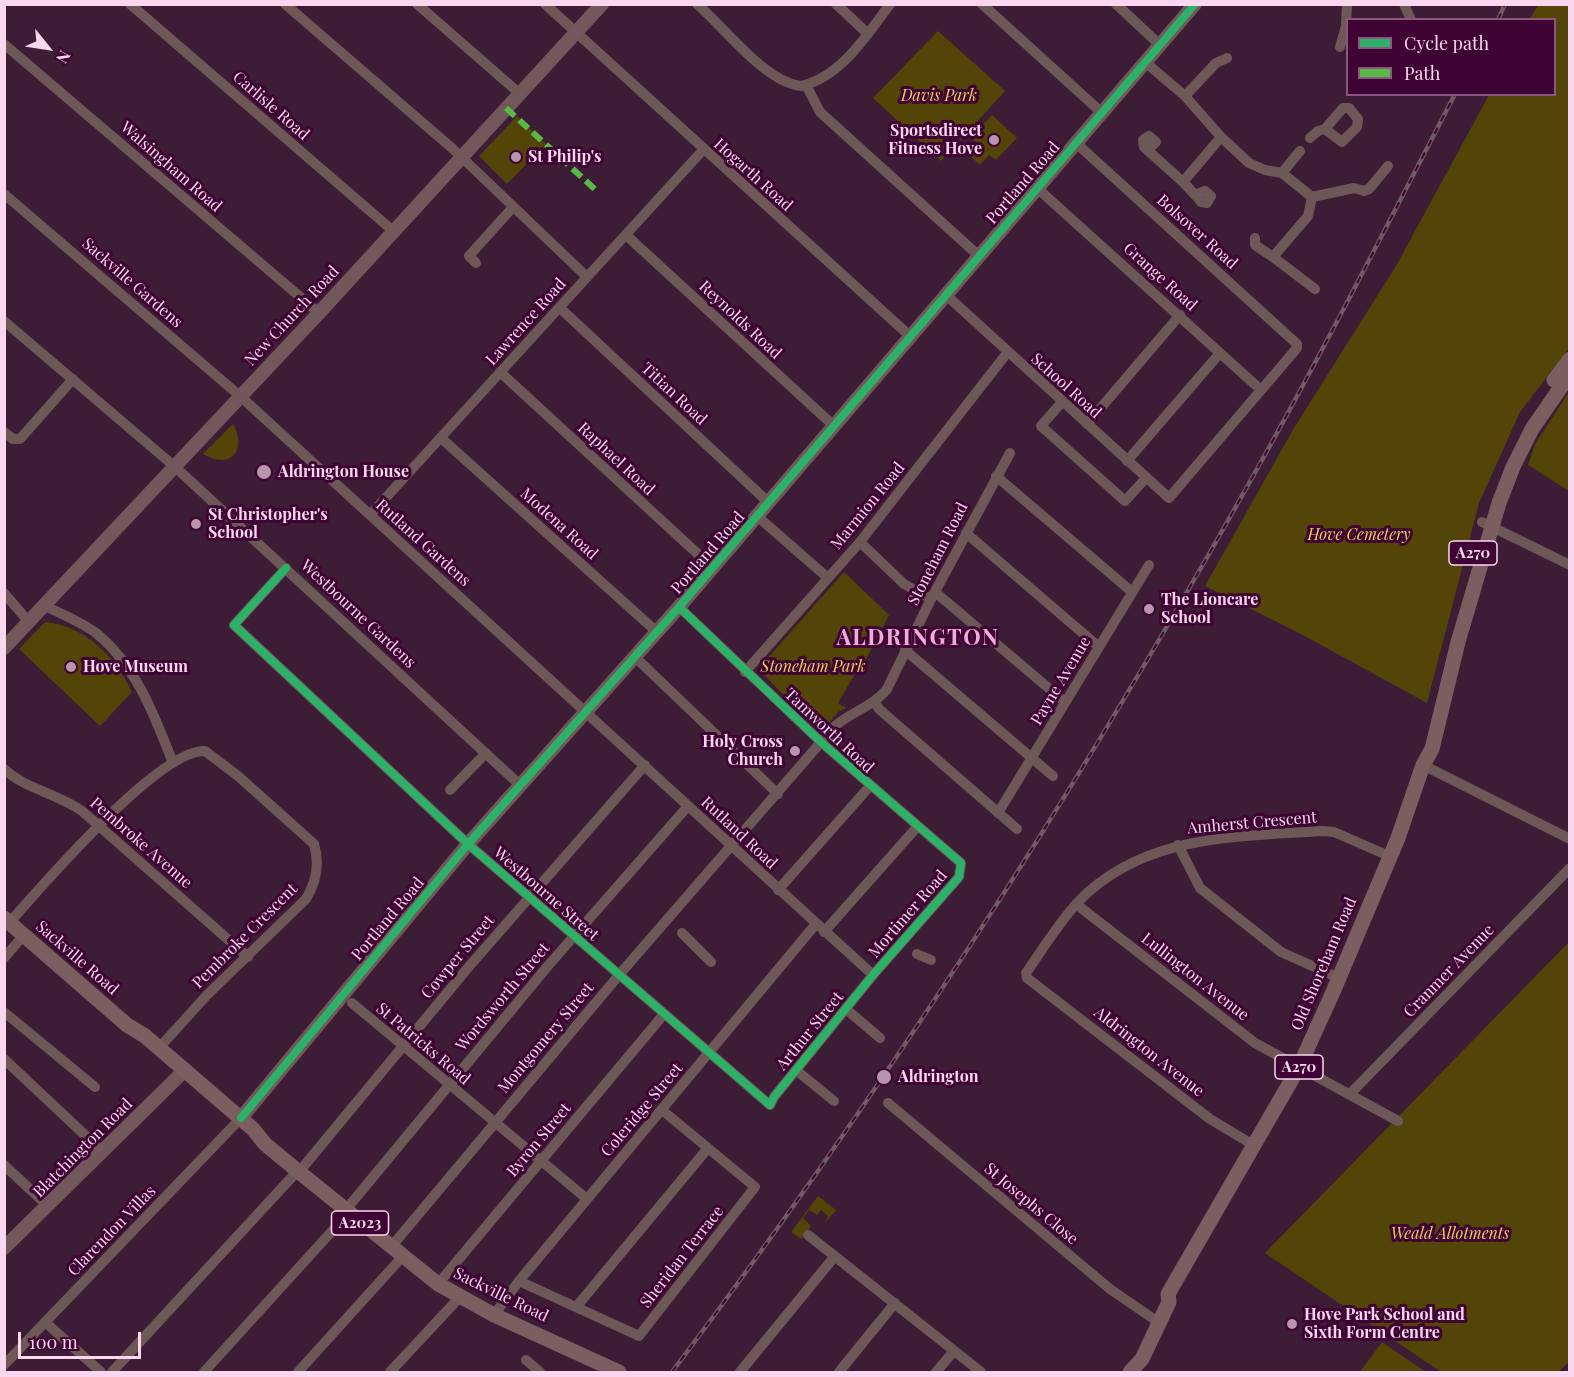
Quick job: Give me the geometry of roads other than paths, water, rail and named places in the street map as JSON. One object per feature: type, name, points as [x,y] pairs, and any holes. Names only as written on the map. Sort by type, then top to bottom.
[{"type":"main road","name":"Old Shoreham Road","points":[[1132,1369],[1132,1355],[1154,1320],[1160,1297],[1168,1294],[1255,1146],[1299,1067],[1339,978],[1423,765],[1432,749],[1487,523],[1493,489],[1512,446],[1541,397],[1569,359]]},
{"type":"main road","name":"Old Shoreham Road","points":[[1487,523],[1522,448],[1569,374]]},
{"type":"main road","name":"Sackville Road","points":[[7,920],[127,1025],[159,1048],[182,1073]]},
{"type":"main road","name":"Sackville Road","points":[[127,1025],[140,1042],[182,1073],[346,1212],[438,1284],[459,1298],[619,1372]]},
{"type":"street","name":"Carlisle Road","points":[[130,4],[392,230]]},
{"type":"street","points":[[285,4],[460,156],[587,277]]},
{"type":"street","points":[[417,4],[519,93]]},
{"type":"street","name":"Hogarth Road","points":[[544,4],[911,337]]},
{"type":"street","name":"New Church Road","points":[[4,648],[319,313],[392,230],[602,4]]},
{"type":"street","points":[[697,4],[769,73],[789,84],[807,85],[837,67],[868,33],[890,4]]},
{"type":"street","points":[[836,4],[868,33]]},
{"type":"street","points":[[982,4],[1101,112]]},
{"type":"street","points":[[1116,4],[1160,45]]},
{"type":"street","name":"Portland Road","points":[[238,1122],[468,844],[679,607],[1195,4]]},
{"type":"street","points":[[1404,4],[1410,18]]},
{"type":"street","points":[[1340,46],[1346,27]]},
{"type":"street","name":"Walsingham Road","points":[[4,44],[319,313]]},
{"type":"street","points":[[1185,96],[1216,63],[1227,58]]},
{"type":"street","points":[[1145,62],[1185,96],[1221,137],[1257,167],[1282,173],[1312,197]]},
{"type":"street","points":[[807,85],[820,112],[979,256]]},
{"type":"street","points":[[1310,138],[1325,129]]},
{"type":"street","points":[[1183,182],[1221,137]]},
{"type":"street","name":"Bolsover Road","points":[[1076,143],[1297,344],[1297,348],[1261,390]]},
{"type":"street","points":[[1149,149],[1198,198]]},
{"type":"street","name":"Lawrence Road","points":[[370,515],[703,150]]},
{"type":"street","points":[[1282,173],[1300,151]]},
{"type":"street","points":[[1312,197],[1354,188],[1364,191],[1369,189],[1388,166]]},
{"type":"street","name":"Grange Road","points":[[1038,188],[1261,390]]},
{"type":"street","name":"Sackville Gardens","points":[[4,194],[240,396]]},
{"type":"street","points":[[1273,257],[1308,216],[1312,197]]},
{"type":"street","points":[[476,263],[469,256],[513,207]]},
{"type":"street","name":"Reynolds Road","points":[[626,235],[834,426]]},
{"type":"street","points":[[1255,238],[1255,245],[1315,289]]},
{"type":"street","name":"School Road","points":[[945,294],[1007,353],[1169,498],[1261,390]]},
{"type":"street","name":"Titian Road","points":[[560,308],[768,502]]},
{"type":"street","points":[[1087,424],[1180,315]]},
{"type":"street","name":"Westbourne Gardens","points":[[4,321],[174,466],[520,785]]},
{"type":"street","name":"Marmion Road","points":[[745,672],[860,542],[1007,353]]},
{"type":"street","points":[[1127,461],[1220,353]]},
{"type":"street","name":"Raphael Road","points":[[500,372],[712,567]]},
{"type":"street","points":[[4,432],[13,439],[20,439],[73,379]]},
{"type":"street","name":"Rutland Gardens","points":[[240,396],[586,711]]},
{"type":"street","points":[[1062,402],[1041,426],[1125,501],[1146,478]]},
{"type":"street","name":"Modena Road","points":[[441,438],[657,632]]},
{"type":"street","name":"Stoneham Road","points":[[822,743],[846,716],[874,701],[887,689],[933,595],[1010,453]]},
{"type":"street","points":[[996,476],[1132,592]]},
{"type":"street","points":[[757,516],[828,578]]},
{"type":"street","points":[[1487,523],[1569,565]]},
{"type":"street","points":[[966,533],[1099,647]]},
{"type":"street","points":[[860,542],[904,584],[933,595],[1065,702]]},
{"type":"street","name":"Payne Avenue","points":[[998,813],[1149,565]]},
{"type":"street","name":"Westbourne Street","points":[[286,568],[234,625],[468,844],[708,1054],[770,1105]]},
{"type":"street","points":[[4,594],[29,621]]},
{"type":"street","points":[[43,605],[81,622],[120,656],[142,690],[173,763]]},
{"type":"street","name":"Tamworth Road","points":[[679,607],[822,743],[962,863],[962,870]]},
{"type":"street","points":[[905,650],[1053,776]]},
{"type":"street","points":[[635,657],[778,794]]},
{"type":"street","points":[[874,701],[879,709],[1017,829]]},
{"type":"street","name":"Rutland Road","points":[[586,711],[815,925],[873,975]]},
{"type":"street","name":"Montgomery Street","points":[[298,1372],[397,1251],[495,1123],[619,975],[675,927],[732,847],[822,743]]},
{"type":"street","name":"Pembroke Crescent","points":[[7,920],[97,824],[173,763],[198,751],[211,754],[314,844],[317,868],[314,885],[306,899],[207,995],[159,1048]]},
{"type":"street","points":[[450,790],[486,753]]},
{"type":"street","name":"Cowper Street","points":[[112,1372],[299,1172],[528,897],[645,765]]},
{"type":"street","points":[[1423,765],[1569,839]]},
{"type":"street","name":"Pembroke Avenue","points":[[4,769],[27,786],[72,804],[248,957]]},
{"type":"street","points":[[777,890],[870,786]]},
{"type":"street","name":"Wordsworth Street","points":[[204,1372],[343,1219],[346,1212],[449,1085],[574,936],[688,806]]},
{"type":"street","points":[[824,932],[917,826]]},
{"type":"street","name":"Amherst Crescent","points":[[1027,978],[1026,973],[1076,904],[1117,869],[1136,859],[1196,841],[1323,831],[1335,832],[1389,856]]},
{"type":"street","points":[[1178,845],[1200,888],[1281,952],[1339,978]]},
{"type":"street","name":"Cranmer Avenue","points":[[1350,1094],[1569,868]]},
{"type":"street","name":"Mortimer Road","points":[[873,975],[910,947],[962,870]]},
{"type":"street","name":"Lullington Avenue","points":[[1076,904],[1255,1043],[1398,1121]]},
{"type":"street","name":"Coleridge Street","points":[[494,1315],[519,1281],[815,925]]},
{"type":"street","points":[[675,927],[711,962]]},
{"type":"street","points":[[4,958],[24,935]]},
{"type":"street","points":[[910,947],[931,960]]},
{"type":"street","name":"Arthur Street","points":[[770,1105],[873,975]]},
{"type":"street","name":"Aldrington Avenue","points":[[1027,978],[1210,1119],[1255,1146]]},
{"type":"street","name":"St Patricks Road","points":[[352,1004],[587,1199]]},
{"type":"street","points":[[846,1009],[880,1038]]},
{"type":"street","points":[[4,1012],[95,1087]]},
{"type":"street","name":"Byron Street","points":[[438,1284],[664,1014]]},
{"type":"street","points":[[4,1059],[103,1152]]},
{"type":"street","points":[[796,1070],[834,1101]]},
{"type":"street","name":"Blatchington Road","points":[[4,1248],[182,1073]]},
{"type":"street","name":"St Josephs Close","points":[[888,1103],[1101,1282],[1154,1320]]},
{"type":"street","name":"Sheridan Terrace","points":[[519,1281],[639,1336],[755,1187],[662,1110]]},
{"type":"street","name":"Clarendon Villas","points":[[4,1365],[238,1122]]},
{"type":"street","points":[[577,1306],[708,1148]]},
{"type":"street","points":[[4,1165],[48,1206]]},
{"type":"street","points":[[808,1235],[981,1372]]},
{"type":"street","points":[[740,1372],[835,1256]]},
{"type":"street","points":[[397,1370],[459,1298]]},
{"type":"street","points":[[839,1372],[895,1303]]},
{"type":"street","points":[[45,1322],[101,1372]]},
{"type":"street","points":[[936,1372],[954,1351]]},
{"type":"street","points":[[526,1360],[540,1372]]},
{"type":"railway","points":[[1499,18],[1505,4]]},
{"type":"railway","points":[[672,1372],[826,1160],[900,1052],[1043,832],[1178,608],[1271,445],[1454,96]]},
{"type":"place","name":"Sportsdirect Fitness Hove","points":[[994,140]]},
{"type":"place","name":"St Philip's","points":[[516,157]]},
{"type":"place","name":"Aldrington House","points":[[264,472]]},
{"type":"place","name":"St Christopher's School","points":[[196,524]]},
{"type":"place","name":"The Lioncare School","points":[[1149,609]]},
{"type":"place","name":"Hove Museum","points":[[71,667]]},
{"type":"place","name":"Holy Cross Church","points":[[795,751]]},
{"type":"place","name":"Aldrington","points":[[884,1077]]},
{"type":"place","name":"Hove Park School and Sixth Form Centre","points":[[1292,1324]]},
{"type":"district","name":"ALDRINGTON","points":[[918,638]]},
{"type":"park label","name":"Davis Park","points":[[939,96]]},
{"type":"park label","name":"Hove Cemetery","points":[[1359,535]]},
{"type":"park label","name":"Stoneham Park","points":[[813,667]]},
{"type":"park label","name":"Weald Allotments","points":[[1450,1234]]}]
